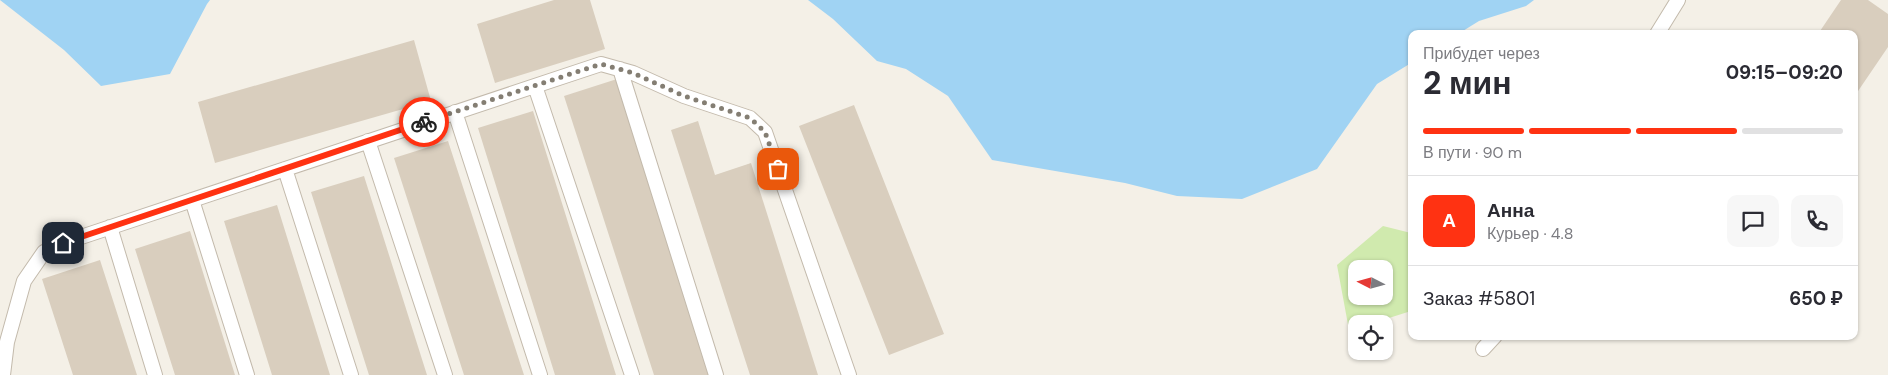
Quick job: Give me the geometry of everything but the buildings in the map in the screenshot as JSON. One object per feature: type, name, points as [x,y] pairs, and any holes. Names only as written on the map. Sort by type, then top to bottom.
[{"type":"lane","points":[[1659,30],[1678,0]]},
{"type":"lane","points":[[3,375],[6,342],[24,281],[44,252],[63,243],[110,227],[601,64],[633,73],[684,96],[750,118],[765,132],[849,375]]},
{"type":"lane","points":[[620,69],[716,375]]},
{"type":"lane","points":[[535,86],[632,375]]},
{"type":"lane","points":[[455,112],[540,375]]},
{"type":"lane","points":[[368,141],[446,375]]},
{"type":"lane","points":[[285,169],[351,375]]},
{"type":"lane","points":[[192,200],[247,375]]},
{"type":"lane","points":[[110,227],[155,375]]},
{"type":"lane","points":[[1483,349],[1491,340]]},
{"type":"green space","points":[[1383,226],[1408,232],[1408,312],[1393,317],[1393,315],[1348,315],[1348,325],[1337,265]]},
{"type":"water","points":[[0,0],[210,0],[170,74],[101,86],[64,50]]},
{"type":"water","points":[[808,0],[1534,0],[1526,6],[1479,21],[1464,30],[1408,30],[1408,65],[1377,84],[1317,169],[1242,199],[1177,196],[1125,183],[992,160],[948,96],[906,69],[877,61],[833,19]]},
{"type":"way so far","points":[[424,122],[601,64],[633,73],[684,96],[750,118],[765,132],[778,169]]},
{"type":"route","points":[[63,243],[424,122]]}]
